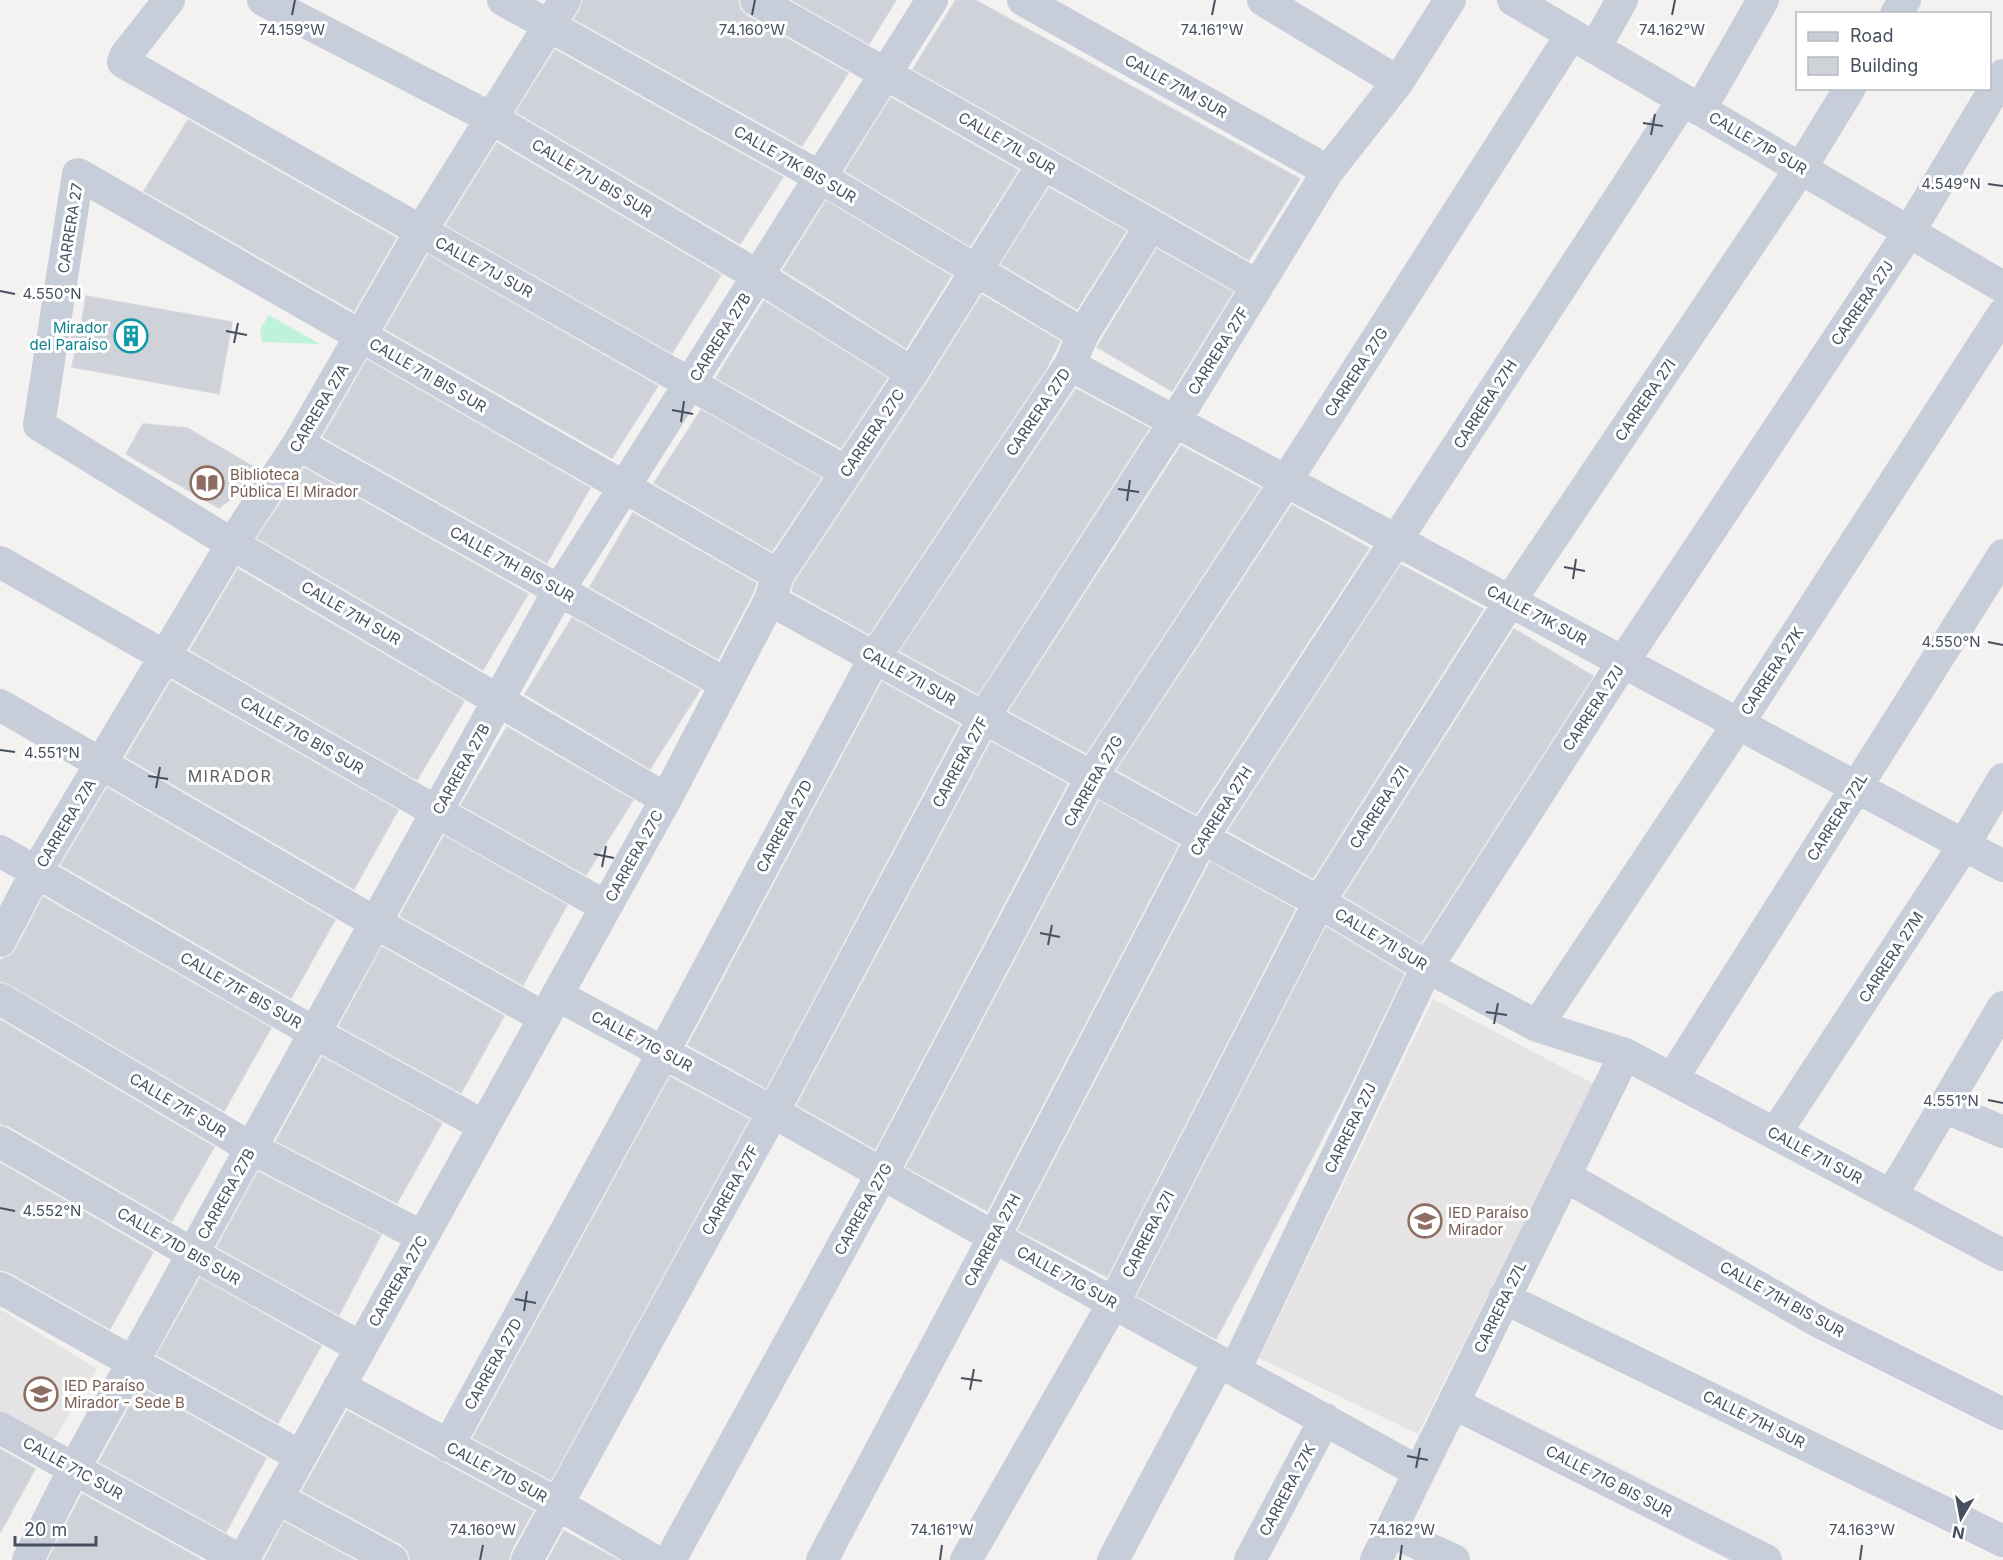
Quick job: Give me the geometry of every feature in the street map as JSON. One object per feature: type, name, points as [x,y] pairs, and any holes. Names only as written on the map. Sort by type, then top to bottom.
[{"type":"street","name":"CALLE 71J SUR","points":[[169,0],[125,56],[123,62],[846,472]]},
{"type":"street","name":"CALLE 71J BIS SUR","points":[[263,0],[491,118],[758,276],[912,373]]},
{"type":"street","name":"CALLE 71K BIS SUR","points":[[503,0],[820,177],[1083,334]]},
{"type":"street","name":"CARRERA 27A","points":[[0,941],[36,872],[232,544],[298,444],[421,231],[565,0]]},
{"type":"street","name":"CALLE 71L SUR","points":[[756,0],[1258,286]]},
{"type":"street","name":"CARRERA 27B","points":[[28,1560],[74,1469],[559,590],[932,0]]},
{"type":"street","name":"CALLE 71M SUR","points":[[1023,0],[1328,171]]},
{"type":"street","points":[[1263,0],[1398,82]]},
{"type":"street","name":"CARRERA 27F","points":[[527,1560],[773,1112],[984,717],[1175,421],[1328,171],[1398,82],[1450,0]]},
{"type":"street","name":"CALLE 71P SUR","points":[[1513,0],[2003,287]]},
{"type":"street","name":"CARRERA 27G","points":[[670,1560],[882,1174],[1092,776],[1286,481],[1583,41],[1622,0]]},
{"type":"street","name":"CARRERA 27H","points":[[822,1560],[1202,838],[1397,540],[1763,0]]},
{"type":"street","name":"CARRERA 27J","points":[[1113,1560],[1227,1365],[1427,967],[1623,662],[1909,232],[2003,75]]},
{"type":"street","name":"CARRERA 27I","points":[[966,1560],[1114,1302],[1319,902],[1510,601],[1801,168],[1849,90]]},
{"type":"street","name":"CARRERA 27C","points":[[242,1560],[666,799],[774,587],[1043,164]]},
{"type":"street","name":"CALLE 71I BIS SUR","points":[[78,174],[624,487],[774,587]]},
{"type":"street","name":"CARRERA 27","points":[[39,425],[78,174]]},
{"type":"street","name":"CARRERA 27D","points":[[448,1446],[663,1053],[875,657],[1070,365],[1083,334],[1151,225]]},
{"type":"street","name":"CARRERA 27K","points":[[1537,1026],[1738,724],[2003,314]]},
{"type":"street","name":"CALLE 71K SUR","points":[[1070,365],[2003,866]]},
{"type":"street","name":"CALLE 71H SUR","points":[[39,425],[232,544],[666,799]]},
{"type":"street","name":"CALLE 71H BIS SUR","points":[[298,444],[726,684]]},
{"type":"street","name":"CARRERA 72L","points":[[1672,1080],[2003,555]]},
{"type":"street","name":"CALLE 71G BIS SUR","points":[[0,562],[436,812],[605,906]]},
{"type":"street","name":"CALLE 71I SUR","points":[[774,587],[875,657],[1319,902],[1427,967],[1537,1026],[1625,1054],[2003,1255]]},
{"type":"street","name":"CALLE 71G SUR","points":[[0,705],[376,923],[550,1006],[663,1053],[1419,1472]]},
{"type":"street","name":"CARRERA 27M","points":[[1775,1134],[1964,845],[2003,779]]},
{"type":"street","name":"CALLE 71F BIS SUR","points":[[0,851],[315,1033],[484,1126]]},
{"type":"street","name":"CALLE 71F SUR","points":[[0,999],[251,1148],[423,1237]]},
{"type":"street","points":[[1892,1196],[2003,1006]]},
{"type":"street","name":"CARRERA 27L","points":[[1376,1560],[1625,1054]]},
{"type":"street","points":[[1944,1107],[2003,1132]]},
{"type":"street","name":"CALLE 71D BIS SUR","points":[[0,1142],[193,1254],[360,1347]]},
{"type":"street","name":"CALLE 71H BIS SUR","points":[[1564,1176],[1819,1322],[2003,1414]]},
{"type":"street","points":[[0,1288],[300,1456]]},
{"type":"street","name":"CALLE 71H SUR","points":[[1504,1298],[2003,1540]]},
{"type":"street","name":"CALLE 71D SUR","points":[[339,1386],[558,1504],[653,1560]]},
{"type":"street","name":"CALLE 71G BIS SUR","points":[[1453,1403],[1766,1560]]},
{"type":"street","name":"CARRERA 27K","points":[[1250,1560],[1325,1419]]},
{"type":"street","name":"CALLE 71C SUR","points":[[0,1428],[242,1560]]},
{"type":"street","points":[[278,1498],[392,1560]]},
{"type":"street","points":[[1390,1531],[1454,1560]]},
{"type":"shaded area","name":"IED Paraíso Mirador","points":[[1433,999],[1594,1084],[1418,1434],[1259,1358]]},
{"type":"shaded area","name":"IED Paraíso Mirador - Sede B","points":[[0,1309],[97,1369],[50,1446],[0,1419]]},
{"type":"green space","points":[[269,315],[320,344],[262,342],[260,329]]},
{"type":"building","points":[[583,0],[738,0],[740,9],[747,16],[848,73],[802,146],[574,19]]},
{"type":"building","points":[[792,0],[896,0],[869,44]]},
{"type":"building","points":[[956,0],[975,0],[1300,179],[1249,260],[913,69]]},
{"type":"building","points":[[555,50],[783,177],[740,244],[516,112]]},
{"type":"building","points":[[891,98],[1018,170],[970,246],[845,171]]},
{"type":"building","points":[[188,120],[396,238],[354,311],[144,191]]},
{"type":"building","points":[[497,143],[721,275],[672,353],[446,225]]},
{"type":"building","points":[[1049,188],[1126,231],[1077,309],[1001,264]]},
{"type":"building","points":[[826,201],[951,276],[906,348],[783,270]]},
{"type":"building","points":[[1157,249],[1233,292],[1172,391],[1097,347]]},
{"type":"building","points":[[428,255],[658,386],[612,458],[385,329]]},
{"type":"building","points":[[982,295],[1060,341],[1046,369],[869,634],[792,591],[794,583],[927,383]]},
{"type":"building","name":"Mirador del Paraíso","points":[[86,296],[232,322],[219,394],[72,367],[75,353],[69,352],[73,325],[81,327]]},
{"type":"building","points":[[764,301],[887,378],[841,448],[716,378]]},
{"type":"building","points":[[367,360],[590,488],[547,563],[323,437]]},
{"type":"building","points":[[1076,389],[1149,428],[978,694],[900,651]]},
{"type":"building","points":[[701,410],[821,478],[772,551],[654,483]]},
{"type":"building","name":"Biblioteca Pública El Mirador","points":[[143,424],[187,428],[259,470],[251,483],[219,508],[126,454]]},
{"type":"building","points":[[1181,446],[1260,488],[1086,753],[1009,711]]},
{"type":"building","points":[[304,468],[528,594],[483,670],[257,538]]},
{"type":"building","points":[[1292,505],[1369,548],[1196,814],[1117,770]]},
{"type":"building","points":[[633,513],[756,583],[718,659],[590,587]]},
{"type":"building","points":[[1401,565],[1483,609],[1313,878],[1228,831]]},
{"type":"building","points":[[238,569],[464,701],[417,780],[190,650]]},
{"type":"building","points":[[572,618],[700,690],[650,769],[525,694]]},
{"type":"building","points":[[1514,629],[1593,676],[1421,943],[1344,896]]},
{"type":"building","points":[[171,681],[398,810],[354,889],[126,757]]},
{"type":"building","points":[[882,682],[959,725],[766,1088],[688,1045]]},
{"type":"building","points":[[507,727],[633,800],[586,875],[461,805]]},
{"type":"building","points":[[991,742],[1067,784],[875,1149],[797,1105]]},
{"type":"building","points":[[107,788],[335,920],[291,998],[61,865]]},
{"type":"building","points":[[1099,801],[1178,845],[987,1211],[906,1167]]},
{"type":"building","points":[[444,836],[567,905],[523,985],[400,916]]},
{"type":"building","points":[[1210,862],[1295,909],[1107,1277],[1018,1230]]},
{"type":"building","points":[[43,897],[271,1028],[224,1111],[9,984],[0,981],[0,961],[10,956],[16,949]]},
{"type":"building","points":[[1326,927],[1404,974],[1349,1088],[1216,1339],[1137,1296]]},
{"type":"building","points":[[382,947],[504,1016],[461,1093],[339,1026]]},
{"type":"building","points":[[0,1020],[214,1147],[172,1221],[9,1126],[0,1124]]},
{"type":"building","points":[[322,1057],[442,1123],[397,1203],[276,1141]]},
{"type":"building","points":[[670,1077],[749,1119],[551,1480],[473,1438]]},
{"type":"building","points":[[0,1163],[153,1252],[110,1329],[9,1272],[0,1270]]},
{"type":"building","points":[[258,1172],[381,1235],[339,1315],[217,1247]]},
{"type":"building","points":[[200,1278],[321,1346],[278,1423],[157,1355]]},
{"type":"building","points":[[140,1387],[266,1458],[226,1532],[99,1462]]},
{"type":"building","points":[[347,1411],[533,1511],[511,1551],[509,1560],[410,1560],[408,1551],[401,1544],[302,1491]]},
{"type":"building","points":[[0,1449],[35,1469],[0,1533]]},
{"type":"building","points":[[82,1494],[200,1559],[200,1560],[48,1560]]},
{"type":"building","points":[[284,1522],[354,1560],[264,1560]]},
{"type":"building","points":[[564,1531],[616,1559],[618,1560],[548,1560]]},
{"type":"place","name":"Mirador del Paraíso","points":[[131,336]]},
{"type":"place","name":"Biblioteca Pública El Mirador","points":[[207,483]]},
{"type":"place","name":"IED Paraíso Mirador","points":[[1425,1221]]},
{"type":"place","name":"IED Paraíso Mirador - Sede B","points":[[41,1394]]},
{"type":"district","name":"MIRADOR","points":[[230,776]]}]
